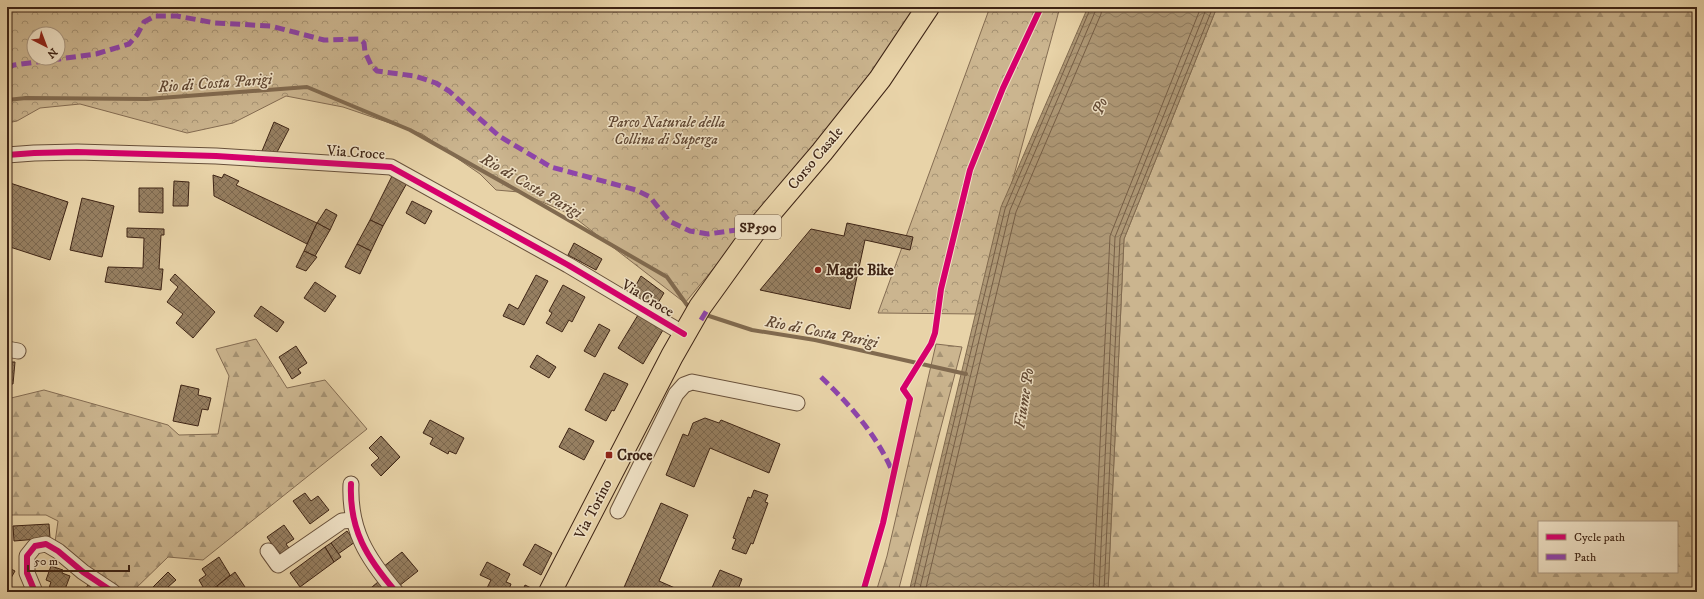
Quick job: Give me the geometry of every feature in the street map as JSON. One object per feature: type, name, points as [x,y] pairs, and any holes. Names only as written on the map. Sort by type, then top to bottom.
[{"type":"main road","name":"Corso Casale","points":[[692,320],[754,232],[822,152],[880,79],[928,7]]},
{"type":"main road","name":"Via Torino","points":[[550,592],[692,320]]},
{"type":"street","name":"Via Croce","points":[[7,156],[34,153],[77,152],[216,156],[392,167],[568,265],[692,320]]},
{"type":"street","points":[[618,511],[676,394],[684,385],[692,382],[724,386],[797,403]]},
{"type":"street","points":[[620,456],[640,465]]},
{"type":"street","points":[[351,484],[350,502],[353,520],[361,542],[371,561],[396,592]]},
{"type":"street","points":[[268,551],[278,565],[342,521],[353,520]]},
{"type":"street","points":[[34,592],[27,573],[27,556],[35,546],[46,544],[58,551],[84,572],[113,592]]},
{"type":"green space","name":"Parco Naturale della Collina di Superga","points":[[7,7],[920,7],[875,72],[685,303],[570,214],[519,192],[496,190],[480,174],[422,134],[343,107],[286,96],[233,123],[187,133],[80,104],[40,108],[17,121],[7,123]]},
{"type":"green space","points":[[990,7],[1060,7],[976,314],[878,313]]},
{"type":"green space","points":[[1217,7],[1697,7],[1697,592],[1108,592],[1124,239]]},
{"type":"green space","points":[[256,339],[287,388],[325,380],[367,429],[203,560],[168,557],[133,591],[81,577],[53,557],[58,521],[46,515],[9,515],[7,517],[7,399],[44,390],[168,425],[179,435],[218,434],[229,376],[216,349]]},
{"type":"green space","points":[[936,344],[962,347],[898,592],[876,592],[887,556]]},
{"type":"water","points":[[1088,7],[1217,7],[1124,239],[1108,592],[909,592],[1001,207]]},
{"type":"building","points":[[274,122],[289,129],[275,156],[262,151]]},
{"type":"building","points":[[224,174],[239,181],[236,185],[317,223],[307,244],[214,196],[213,175],[222,178]]},
{"type":"building","points":[[392,176],[407,183],[383,226],[370,220]]},
{"type":"building","points":[[174,181],[189,182],[188,206],[173,206]]},
{"type":"building","points":[[7,182],[68,202],[50,260],[7,246]]},
{"type":"building","points":[[139,188],[163,188],[163,213],[139,212]]},
{"type":"building","points":[[82,198],[114,206],[102,257],[70,250]]},
{"type":"building","points":[[412,201],[432,211],[425,224],[406,213]]},
{"type":"building","points":[[326,209],[337,215],[330,230],[317,223]]},
{"type":"building","points":[[370,220],[383,226],[371,251],[357,244]]},
{"type":"building","points":[[317,223],[330,230],[315,256],[304,251]]},
{"type":"building","name":"Magic Bike","points":[[847,223],[913,237],[910,250],[865,240],[850,309],[760,290],[811,229],[844,236]]},
{"type":"building","points":[[127,228],[164,229],[164,235],[161,235],[159,269],[163,269],[161,290],[105,282],[108,267],[143,268],[144,238],[127,237]]},
{"type":"building","points":[[574,243],[602,259],[596,270],[568,255]]},
{"type":"building","points":[[357,244],[371,251],[360,274],[345,267]]},
{"type":"building","points":[[304,251],[317,257],[306,271],[296,267]]},
{"type":"building","points":[[175,274],[215,312],[193,338],[176,323],[183,314],[167,302],[178,287],[170,280]]},
{"type":"building","points":[[536,275],[548,281],[524,325],[503,316],[509,304],[518,309]]},
{"type":"building","points":[[641,276],[664,293],[655,308],[631,294]]},
{"type":"building","points":[[315,282],[336,296],[325,312],[304,298]]},
{"type":"building","points":[[563,285],[585,297],[572,322],[569,320],[562,332],[546,323],[552,313],[549,311]]},
{"type":"building","points":[[261,306],[284,322],[277,332],[254,316]]},
{"type":"building","points":[[638,315],[663,330],[643,364],[618,348]]},
{"type":"building","points":[[599,324],[610,330],[595,357],[584,351]]},
{"type":"building","points":[[296,346],[307,363],[298,369],[301,373],[292,379],[279,357]]},
{"type":"building","points":[[537,355],[556,367],[549,378],[530,367]]},
{"type":"building","points":[[7,362],[15,362],[13,384],[7,384]]},
{"type":"building","points":[[604,373],[628,384],[614,411],[612,410],[606,421],[585,410]]},
{"type":"building","points":[[181,385],[199,389],[198,395],[211,398],[208,410],[202,409],[198,426],[173,421]]},
{"type":"building","points":[[705,418],[719,423],[721,420],[780,444],[769,473],[710,448],[694,487],[666,475],[683,434],[688,436],[693,423]]},
{"type":"building","points":[[430,420],[464,438],[456,454],[449,451],[448,454],[430,444],[433,438],[423,433]]},
{"type":"building","points":[[569,428],[594,441],[584,460],[559,447]]},
{"type":"building","points":[[381,436],[400,457],[381,476],[371,465],[379,458],[369,448]]},
{"type":"building","points":[[754,490],[768,495],[765,502],[768,503],[753,544],[751,543],[746,554],[732,549],[736,539],[733,538],[748,497],[751,498]]},
{"type":"building","points":[[305,493],[311,501],[318,496],[329,510],[310,524],[293,501]]},
{"type":"building","points":[[661,503],[688,515],[659,581],[684,592],[622,592]]},
{"type":"building","points":[[49,524],[50,538],[14,541],[13,526]]},
{"type":"building","points":[[284,525],[294,539],[286,544],[291,551],[281,557],[267,537]]},
{"type":"building","points":[[347,531],[355,542],[338,554],[331,543]]},
{"type":"building","points":[[331,543],[341,557],[334,562],[325,547]]},
{"type":"building","points":[[535,544],[552,553],[541,575],[523,565]]},
{"type":"building","points":[[325,547],[334,562],[300,587],[290,573]]},
{"type":"building","points":[[402,552],[418,571],[399,586],[383,567]]},
{"type":"building","points":[[219,557],[230,575],[217,586],[206,592],[199,580],[206,575],[202,569]]},
{"type":"building","points":[[487,562],[510,574],[506,582],[511,584],[508,592],[493,592],[487,588],[491,580],[480,575]]},
{"type":"building","points":[[51,566],[63,570],[62,573],[70,576],[64,592],[59,592],[49,588],[51,582],[46,580]]},
{"type":"building","points":[[7,567],[15,571],[7,585]]},
{"type":"building","points":[[720,570],[742,579],[737,592],[710,592]]},
{"type":"building","points":[[168,572],[176,580],[168,587],[173,592],[148,592]]},
{"type":"building","points":[[235,572],[245,587],[238,592],[221,592],[217,586]]},
{"type":"building","points":[[378,582],[387,592],[366,592]]},
{"type":"building","points":[[88,585],[97,592],[83,592]]},
{"type":"building","points":[[525,585],[537,591],[522,592]]},
{"type":"building","points":[[441,587],[446,592],[436,592]]},
{"type":"waterway","name":"Rio di Costa Parigi","points":[[7,100],[26,98],[147,99],[307,87],[410,130],[520,192],[667,277],[687,305],[691,307]]},
{"type":"waterway","name":"Rio di Costa Parigi","points":[[703,314],[752,330],[815,340],[966,374]]},
{"type":"marked path","points":[[7,68],[14,65],[96,54],[129,44],[137,35],[144,22],[155,16],[177,16],[215,23],[271,26],[324,40],[360,39],[364,43],[365,52],[371,65],[377,71],[415,76],[436,83],[449,91],[499,136],[551,167],[636,190],[650,197],[669,221],[690,231],[708,234],[737,230],[754,232]]},
{"type":"marked path","points":[[701,320],[707,310]]},
{"type":"marked path","points":[[821,377],[862,421],[887,459],[893,473]]},
{"type":"cycle path","points":[[863,592],[883,523],[910,399],[903,389],[931,344],[935,333],[941,289],[970,170],[1003,88],[1041,7]]},
{"type":"cycle path","points":[[7,155],[77,152],[216,156],[391,167],[568,265],[684,334]]},
{"type":"cycle path","points":[[351,484],[353,516],[362,542],[376,567],[396,592]]},
{"type":"cycle path","points":[[35,592],[27,573],[27,556],[35,546],[46,544],[58,551],[83,572],[113,592]]},
{"type":"place","name":"Magic Bike","points":[[818,270]]},
{"type":"place","name":"Croce","points":[[609,455]]},
{"type":"water label","name":"Po","points":[[1099,106]]},
{"type":"water label","name":"Fiume Po","points":[[1023,398]]}]
